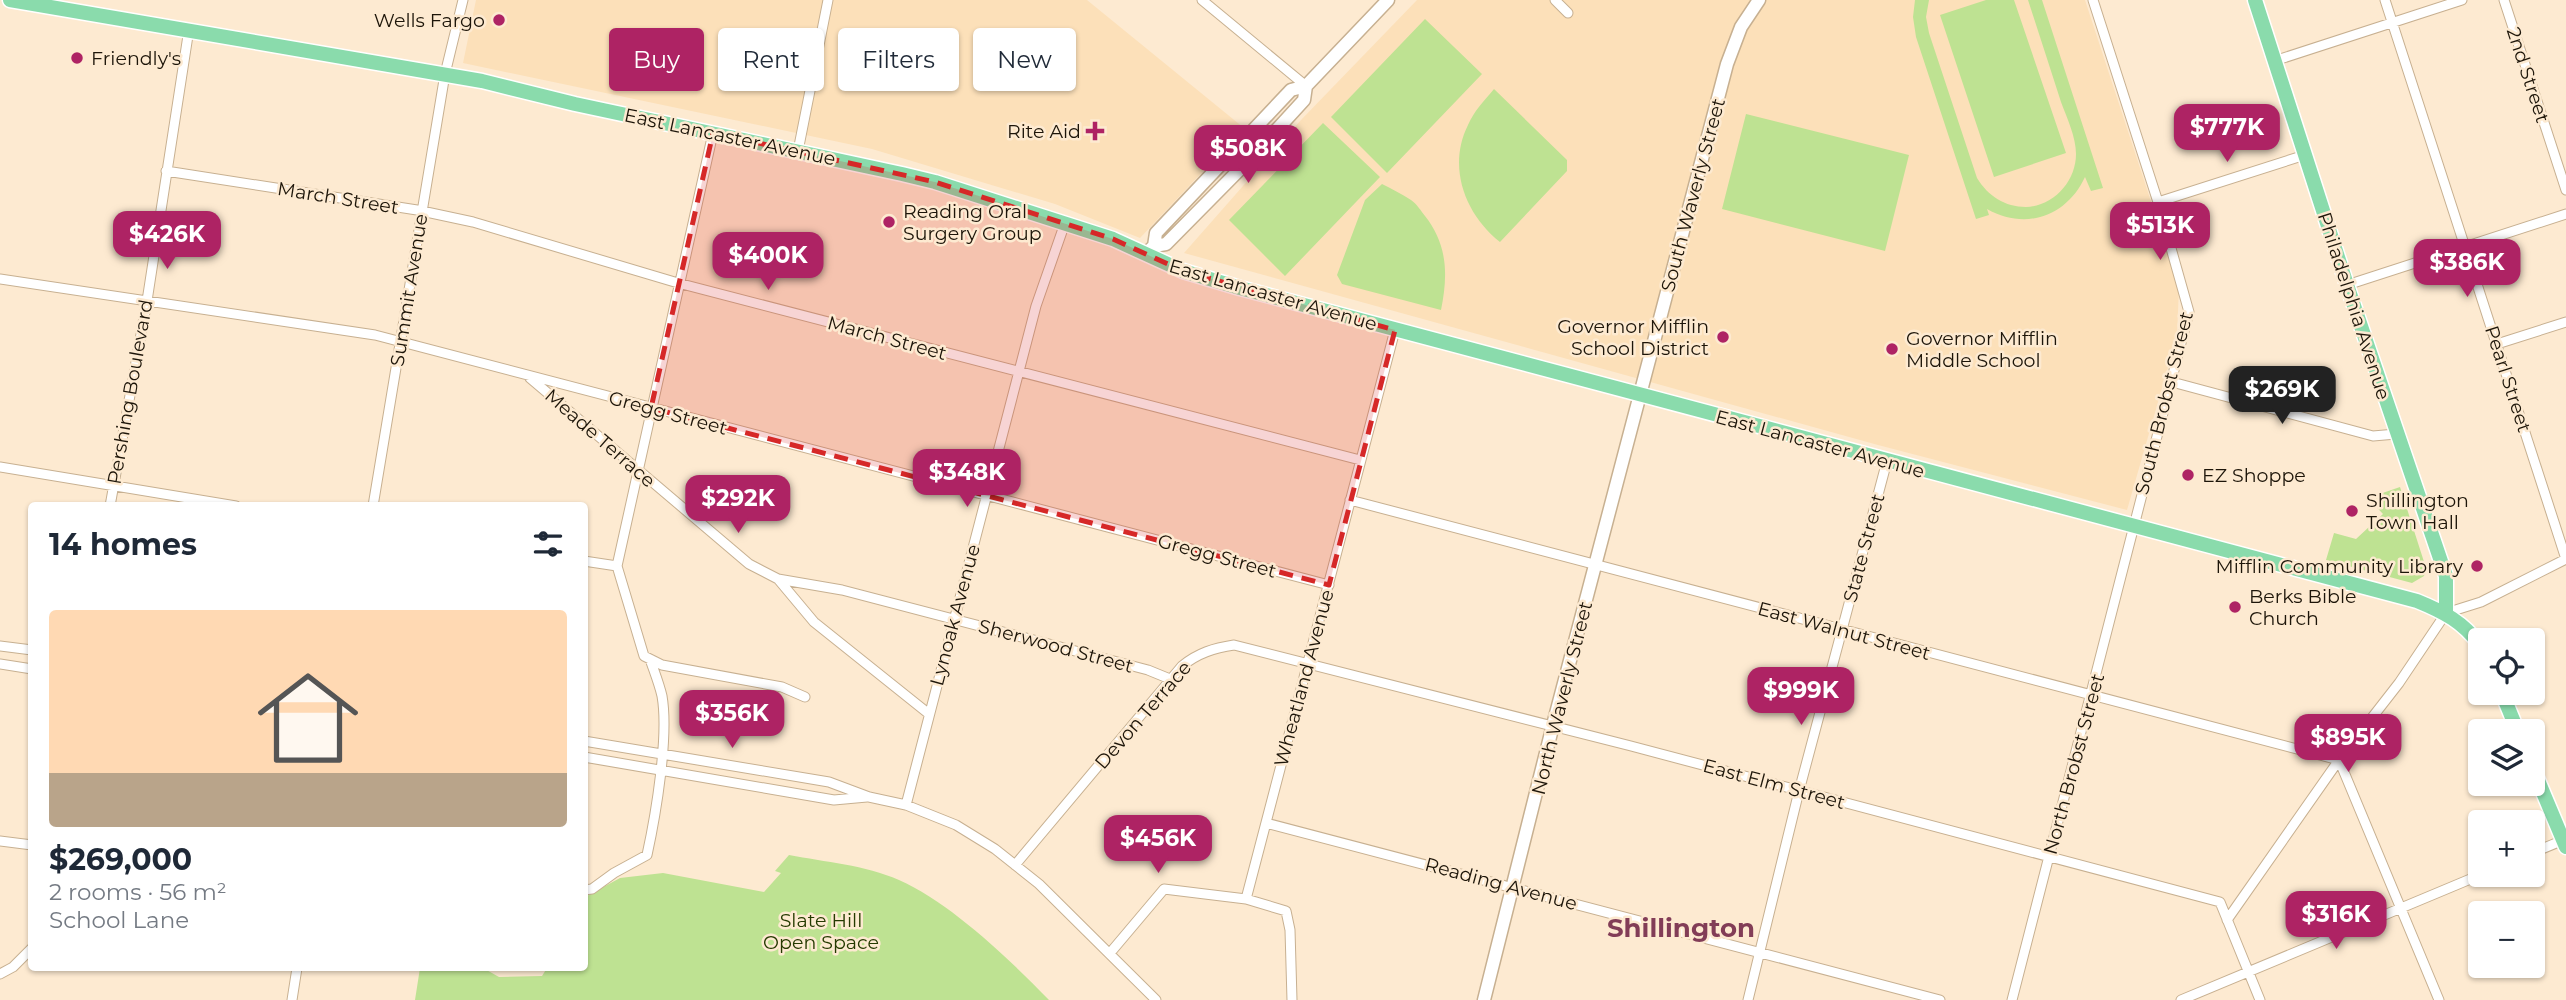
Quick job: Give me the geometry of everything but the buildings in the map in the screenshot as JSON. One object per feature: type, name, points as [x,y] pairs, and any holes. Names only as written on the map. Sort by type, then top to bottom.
[{"type":"main road","name":"East Lancaster Avenue","points":[[10,0],[445,74],[935,182],[1150,250],[1194,275],[1639,396],[2417,601],[2446,613]]},
{"type":"main road","name":"Philadelphia Avenue","points":[[2255,0],[2396,435],[2446,576],[2446,613]]},
{"type":"main road","points":[[2446,613],[2468,632]]},
{"type":"main road","points":[[2545,796],[2565,842]]},
{"type":"street","name":"Summit Avenue","points":[[374,502],[445,74],[463,0]]},
{"type":"street","points":[[797,151],[828,0]]},
{"type":"street","points":[[1202,0],[1306,86]]},
{"type":"street","points":[[1150,250],[1156,233],[1291,90],[1306,86],[1388,0]]},
{"type":"street","points":[[1555,0],[1568,13]]},
{"type":"street","name":"South Waverly Street","points":[[1639,396],[1727,64],[1741,27],[1759,0]]},
{"type":"street","name":"South Brobst Street","points":[[2093,0],[2158,202],[2189,312],[2134,527]]},
{"type":"street","name":"Pearl Street","points":[[2385,0],[2566,559]]},
{"type":"street","points":[[2274,61],[2462,0]]},
{"type":"street","name":"2nd Street","points":[[2504,0],[2566,190]]},
{"type":"street","name":"Pershing Boulevard","points":[[111,502],[147,301],[189,29]]},
{"type":"street","points":[[713,133],[617,566],[644,656],[662,665],[782,687],[805,697]]},
{"type":"street","points":[[2158,202],[2305,155]]},
{"type":"street","name":"March Street","points":[[166,171],[473,222],[678,284],[1360,460]]},
{"type":"street","points":[[2347,285],[2566,214]]},
{"type":"street","name":"Lynoak Avenue","points":[[906,805],[1036,306],[1065,223]]},
{"type":"street","name":"Gregg Street","points":[[0,279],[375,335],[1329,585]]},
{"type":"street","points":[[2497,344],[2566,322]]},
{"type":"street","name":"Wheatland Avenue","points":[[1246,899],[1395,330]]},
{"type":"street","name":"Meade Terrace","points":[[528,376],[749,564],[778,579],[814,622],[929,714]]},
{"type":"street","points":[[2172,382],[2373,436],[2396,435]]},
{"type":"street","name":"North Waverly Street","points":[[1484,1000],[1639,396]]},
{"type":"street","name":"State Street","points":[[1748,1000],[1799,791],[1887,461]]},
{"type":"street","points":[[0,467],[213,502]]},
{"type":"street","name":"East Walnut Street","points":[[1350,500],[2339,760]]},
{"type":"street","name":"North Brobst Street","points":[[2012,1000],[2134,527]]},
{"type":"street","points":[[2260,1000],[2228,920],[2339,760],[2395,689],[2446,613],[2481,602],[2566,559]]},
{"type":"street","points":[[588,562],[617,566]]},
{"type":"street","name":"Sherwood Street","points":[[778,579],[842,590],[1148,670],[1170,679]]},
{"type":"street","name":"Devon Terrace","points":[[1016,865],[1170,679],[1197,655],[1214,648],[1234,645],[1308,662]]},
{"type":"street","points":[[0,646],[28,650]]},
{"type":"street","points":[[588,889],[647,855],[660,769],[662,697],[650,659]]},
{"type":"street","name":"East Elm Street","points":[[1308,662],[2220,902],[2228,920]]},
{"type":"street","points":[[0,664],[28,668]]},
{"type":"street","points":[[588,742],[830,782],[869,797],[906,805],[956,825],[1016,865],[1057,901],[1156,1000]]},
{"type":"street","points":[[588,758],[834,800],[869,797]]},
{"type":"street","points":[[2339,760],[2439,1000]]},
{"type":"street","name":"Reading Avenue","points":[[1266,823],[1940,1000]]},
{"type":"street","points":[[0,841],[28,844]]},
{"type":"street","points":[[2545,849],[2565,842]]},
{"type":"street","points":[[2181,1000],[2468,880]]},
{"type":"street","points":[[1110,953],[1164,889],[1246,899],[1286,911],[1290,930],[1292,1000]]},
{"type":"street","points":[[0,974],[13,967],[28,952]]},
{"type":"street","points":[[292,1000],[297,971]]},
{"type":"highlighted area","points":[[713,133],[935,182],[1113,239],[1183,271],[1395,330],[1329,585],[651,408]]},
{"type":"shaded area","points":[[476,0],[1087,0],[1244,128],[1140,238],[1055,204],[872,149],[463,63]]},
{"type":"shaded area","points":[[1417,0],[2085,0],[2179,287],[2177,336],[2127,510],[1878,445],[1184,253],[1301,120]]},
{"type":"green space","points":[[1915,0],[1929,0],[1926,17],[1929,33],[1977,178],[1986,190],[1998,199],[2011,205],[2026,207],[2046,202],[2062,190],[2072,174],[2076,154],[2073,134],[2028,0],[2042,0],[2103,188],[2091,191],[2085,177],[2068,202],[2044,216],[2016,219],[1987,209],[1989,215],[1976,219],[1916,37],[1913,17]]},
{"type":"green space","points":[[1986,0],[2014,0],[2066,153],[1994,177],[1940,15]]},
{"type":"green space","points":[[1425,19],[1482,74],[1387,173],[1331,117]]},
{"type":"green space","points":[[1494,89],[1567,160],[1567,171],[1500,242],[1477,218],[1469,204],[1463,189],[1459,157],[1468,125]]},
{"type":"green space","points":[[1746,114],[1909,155],[1885,251],[1722,209]]},
{"type":"green space","points":[[1323,123],[1380,177],[1285,276],[1229,220]]},
{"type":"green space","points":[[1382,184],[1415,203],[1433,227],[1444,261],[1445,285],[1441,310],[1342,284],[1337,275],[1365,200]]},
{"type":"green space","points":[[2400,487],[2426,568],[2424,576],[2412,583],[2326,560],[2334,533],[2356,539],[2383,514],[2368,498]]},
{"type":"green space","name":"Slate Hill Open Space","points":[[789,855],[845,864],[899,880],[959,917],[1049,1000],[415,1000],[420,971],[488,971],[499,977],[542,976],[545,971],[588,971],[588,895],[620,878],[663,873],[764,892],[781,873],[775,871]]},
{"type":"place","name":"Wells Fargo","points":[[499,20]]},
{"type":"place","name":"Friendly's","points":[[77,58]]},
{"type":"place","name":"Rite Aid","points":[[1095,131]]},
{"type":"place","name":"Reading Oral Surgery Group","points":[[889,222]]},
{"type":"place","name":"Governor Mifflin School District","points":[[1723,337]]},
{"type":"place","name":"Governor Mifflin Middle School","points":[[1892,349]]},
{"type":"place","name":"EZ Shoppe","points":[[2188,475]]},
{"type":"place","name":"Shillington Town Hall","points":[[2352,511]]},
{"type":"place","name":"Mifflin Community Library","points":[[2477,566]]},
{"type":"place","name":"Berks Bible Church","points":[[2235,607]]},
{"type":"district","name":"Shillington","points":[[1681,928]]}]
